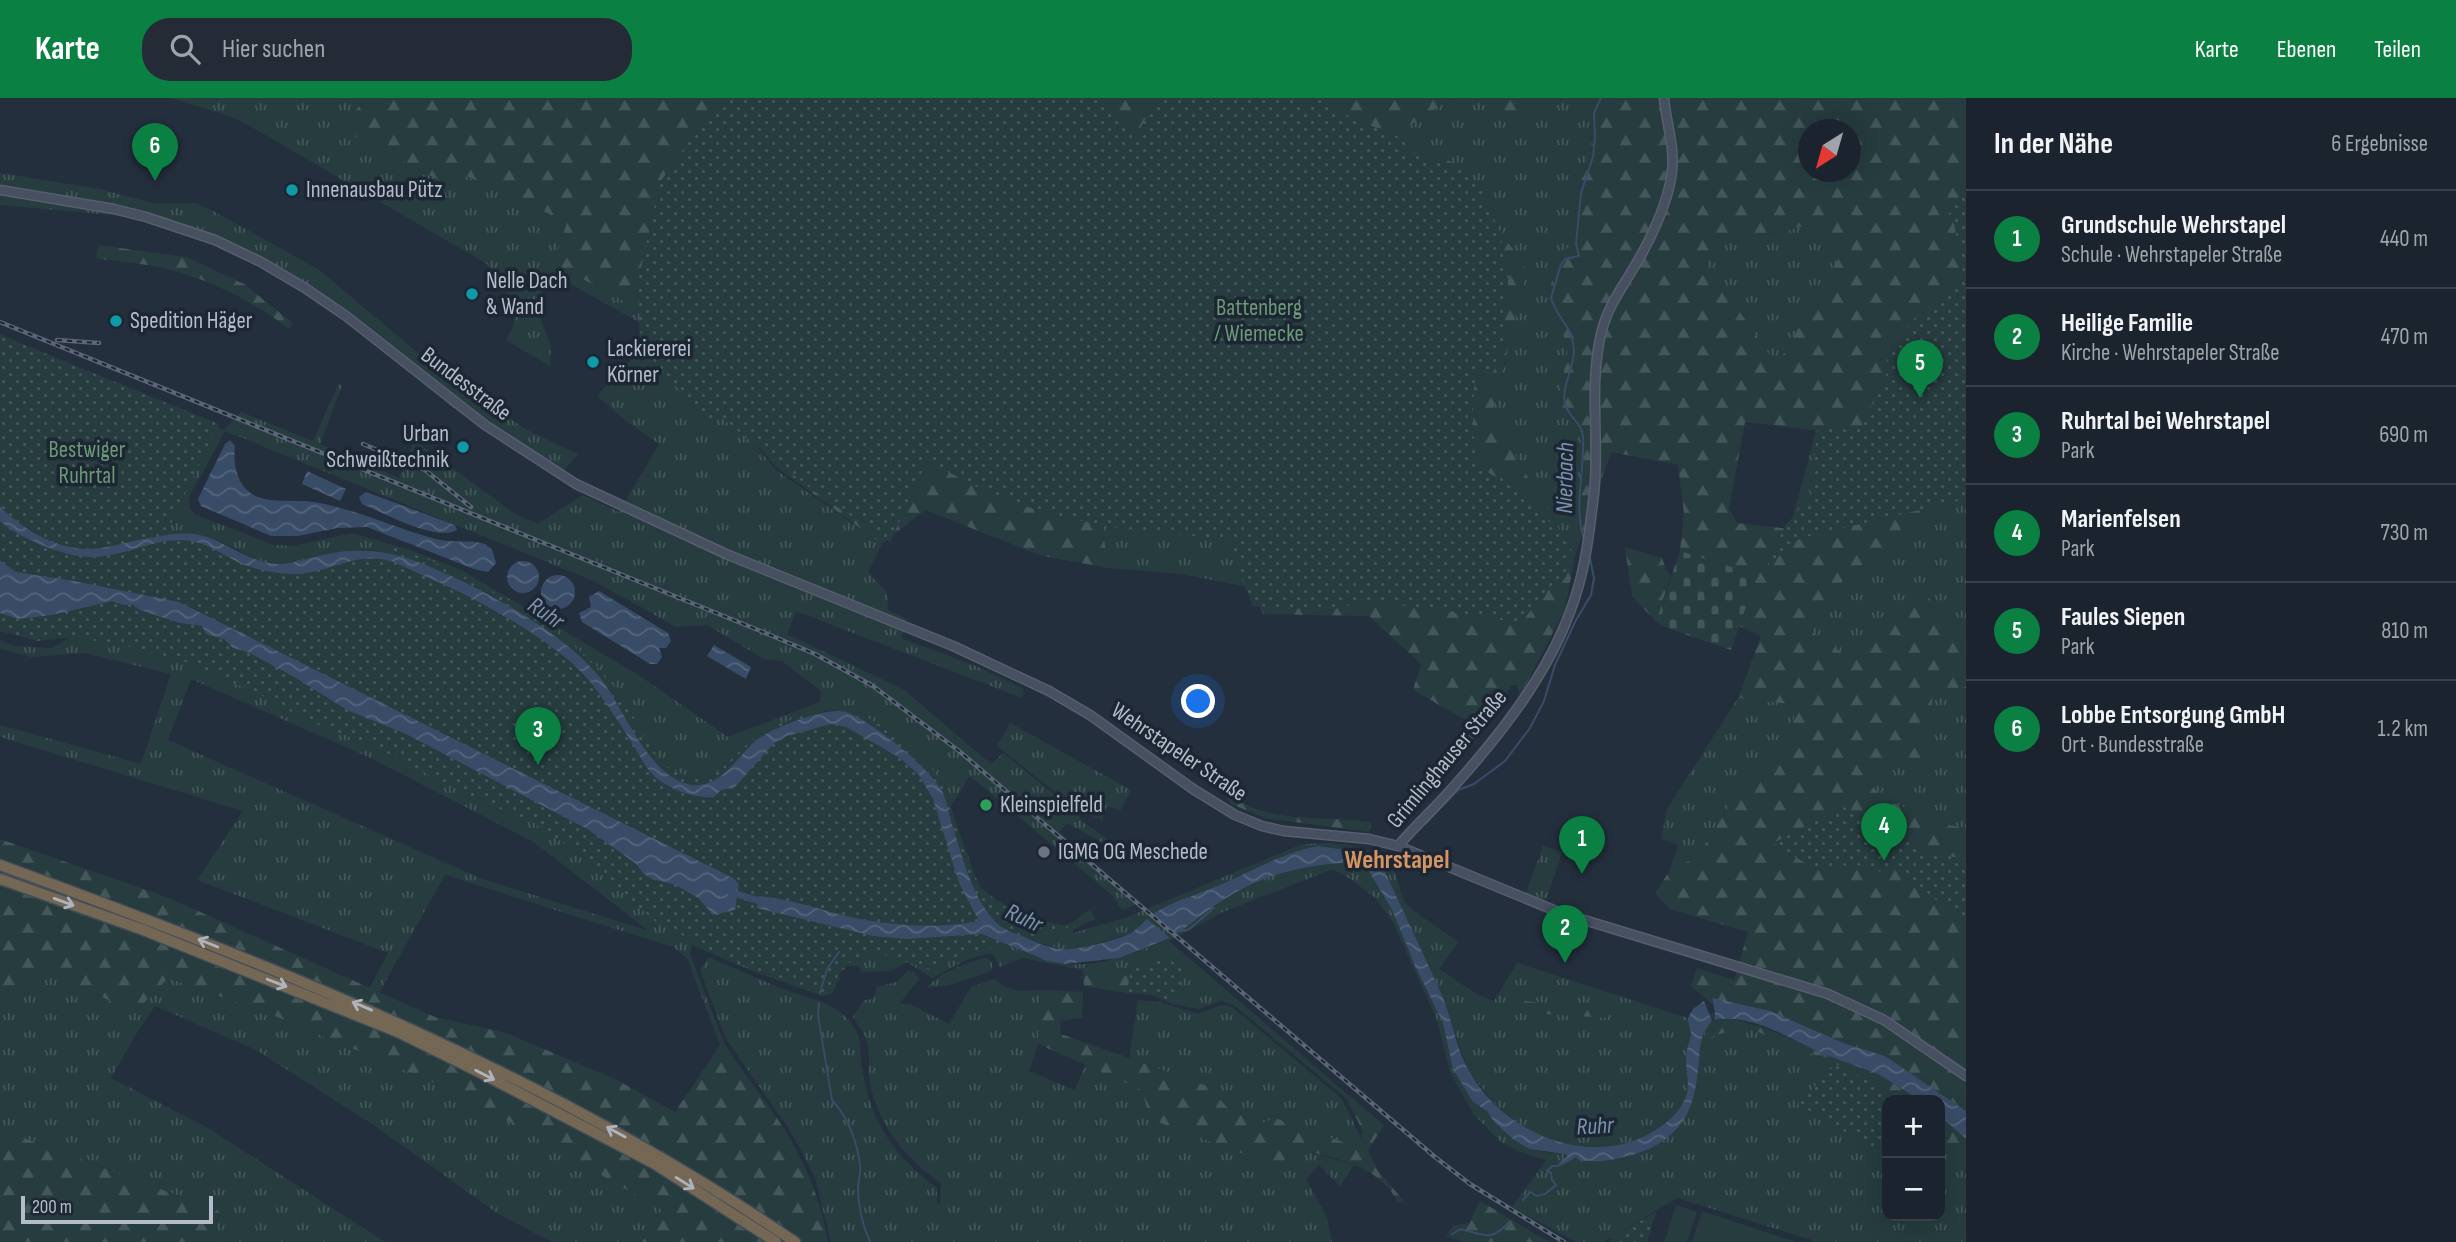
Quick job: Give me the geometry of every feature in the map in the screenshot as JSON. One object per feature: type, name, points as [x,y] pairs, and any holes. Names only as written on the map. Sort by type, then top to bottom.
[{"type":"highway","points":[[0,865],[139,915],[283,973],[447,1044],[572,1107],[717,1191],[794,1242]]},
{"type":"highway","points":[[0,879],[141,929],[398,1032],[643,1158],[776,1242]]},
{"type":"main road","name":"Grimlinghauser Straße","points":[[1398,846],[1467,772],[1521,703],[1564,626],[1578,587],[1586,550],[1597,465],[1596,390],[1599,347],[1608,312],[1643,250],[1669,188],[1673,158],[1664,98]]},
{"type":"main road","name":"Bundesstraße","points":[[0,190],[114,209],[180,227],[226,245],[305,288],[346,316],[485,425],[576,484],[726,554],[908,627]]},
{"type":"main road","name":"Wehrstapeler Straße","points":[[908,627],[1038,686],[1090,715],[1184,783],[1235,815],[1284,831],[1369,839],[1398,846],[1556,911],[1828,994],[1895,1027],[1966,1076]]},
{"type":"green space","points":[[171,98],[361,98],[364,100],[348,124],[352,135],[456,189],[465,176],[567,222],[554,264],[645,312],[776,470],[882,544],[868,572],[887,593],[888,610],[907,619],[901,638],[976,666],[1024,689],[1022,698],[796,611],[787,634],[904,690],[991,764],[1003,753],[1077,813],[1083,822],[1109,840],[1103,843],[1067,823],[1059,832],[1139,902],[1125,910],[1121,909],[1113,896],[970,776],[950,807],[972,872],[982,888],[993,897],[1032,919],[1048,924],[1067,924],[1091,911],[1095,919],[1073,929],[1073,933],[1125,918],[1300,845],[1325,843],[1364,849],[1385,862],[1394,872],[1404,899],[1411,908],[1458,942],[1439,969],[1478,995],[1494,1001],[1517,963],[1700,1022],[1714,1012],[1705,1031],[1706,1038],[1732,1030],[1751,1029],[1877,1081],[1892,1095],[1882,1095],[1882,1221],[1945,1221],[1945,1144],[1966,1163],[1966,1242],[1811,1242],[1812,1240],[1677,1198],[1604,1242],[1576,1242],[1512,1207],[1546,1160],[1502,1143],[1474,1115],[1450,1072],[1437,1020],[1392,920],[1375,898],[1333,869],[1223,912],[1169,941],[1362,1107],[1355,1115],[1346,1098],[1234,1005],[1221,1001],[1199,1009],[1174,1004],[1183,971],[1167,958],[1131,969],[1083,970],[1022,958],[1000,967],[992,953],[968,959],[932,978],[907,962],[891,971],[861,972],[858,966],[848,966],[837,972],[840,979],[829,993],[823,996],[755,972],[692,945],[690,954],[724,1043],[720,1045],[687,958],[673,947],[445,875],[379,993],[369,989],[388,953],[197,880],[243,811],[0,737],[0,725],[141,764],[171,674],[84,653],[32,657],[0,649],[0,640],[13,646],[53,648],[101,617],[185,637],[261,676],[282,706],[369,741],[447,782],[481,781],[520,796],[534,812],[556,823],[640,879],[739,938],[741,930],[713,915],[735,910],[736,905],[756,909],[759,889],[739,884],[732,878],[179,602],[16,572],[0,561],[0,471],[109,523],[165,516],[206,428],[18,347],[0,390],[0,334],[224,430],[241,412],[313,441],[339,383],[342,386],[320,444],[399,478],[414,440],[515,514],[538,524],[583,495],[619,512],[659,444],[597,396],[633,356],[639,336],[639,322],[556,276],[534,302],[551,346],[550,366],[506,340],[513,327],[517,307],[487,264],[238,119]],"holes":[[[225,431],[596,582],[676,627],[707,625],[764,659],[782,661],[821,691],[820,702],[728,737],[640,676],[463,571],[413,551],[352,533],[292,546],[274,545],[196,515],[190,509],[189,497]],[[172,534],[203,536],[255,559],[277,564],[354,550],[380,552],[410,559],[443,572],[508,606],[585,661],[660,767],[675,779],[691,785],[702,785],[720,777],[750,745],[764,735],[827,711],[852,715],[901,748],[934,779],[945,800],[963,862],[986,911],[1007,930],[1032,941],[1011,946],[982,934],[966,936],[953,926],[980,922],[959,883],[933,799],[919,775],[900,758],[846,727],[831,724],[787,736],[774,743],[735,786],[721,790],[714,797],[687,794],[655,776],[588,681],[569,660],[501,614],[403,566],[375,559],[353,560],[298,574],[257,569],[201,544],[180,540],[92,557],[53,549],[35,541],[38,535],[68,546],[89,549]],[[191,679],[375,760],[535,843],[649,931],[482,879],[168,740]],[[1318,846],[1361,853],[1380,861],[1440,992],[1469,1072],[1493,1102],[1518,1123],[1536,1135],[1559,1142],[1551,1153],[1529,1149],[1514,1140],[1494,1122],[1487,1111],[1473,1102],[1453,1069],[1443,1023],[1392,910],[1370,873],[1357,862],[1298,869],[1256,882],[1225,899],[1175,934],[1152,915],[1175,902],[1209,890],[1266,863]],[[1147,919],[1169,938],[1125,956],[1079,964],[1048,961],[1012,947],[1033,941],[1065,950],[1083,948],[1131,933]]]},
{"type":"green space","points":[[361,98],[1452,98],[1385,141],[1453,162],[1527,270],[1492,416],[1574,555],[1584,429],[1559,404],[1568,346],[1547,301],[1556,264],[1573,240],[1578,188],[1591,150],[1594,98],[1966,98],[1966,448],[1745,422],[1729,509],[1737,523],[1790,529],[1965,495],[1847,575],[1809,630],[1853,660],[1920,585],[1966,650],[1966,686],[1933,694],[1924,764],[1880,761],[1872,772],[1872,786],[1885,800],[1918,812],[1930,822],[1966,828],[1966,1111],[1885,1056],[1712,998],[1713,1005],[1691,986],[1697,968],[1734,980],[1748,932],[1670,909],[1655,893],[1670,870],[1697,857],[1759,759],[1783,766],[1797,705],[1738,698],[1761,636],[1739,626],[1757,576],[1680,551],[1684,513],[1678,465],[1611,452],[1575,556],[1565,609],[1520,696],[1517,685],[1512,685],[1438,782],[1469,722],[1413,690],[1421,664],[1369,616],[1263,614],[1225,529],[1101,523],[1109,568],[1042,556],[925,510],[882,544],[776,467],[645,312],[554,264],[567,222],[466,176],[456,189],[352,135],[347,124],[363,100]],"holes":[[[1814,224],[1843,251],[1777,365],[1706,264],[1707,254],[1717,245]]]},
{"type":"green space","name":"Battenberg / Wiemecke","points":[[729,98],[1103,98],[1136,136],[1157,98],[1294,98],[1305,106],[1320,98],[1350,117],[1413,143],[1405,151],[1463,171],[1481,190],[1498,228],[1509,274],[1504,316],[1508,330],[1493,373],[1478,372],[1476,378],[1473,416],[1476,454],[1482,467],[1493,475],[1499,478],[1511,473],[1518,488],[1535,505],[1537,512],[1568,541],[1572,552],[1566,577],[1549,587],[1521,623],[1367,600],[1357,606],[1343,605],[1332,610],[1252,606],[1230,542],[1223,539],[1118,528],[1068,518],[985,491],[927,461],[890,542],[815,492],[719,416],[711,422],[696,410],[641,346],[638,281],[660,182],[690,140]]},
{"type":"green space","points":[[1452,98],[1495,98],[1496,111],[1531,115],[1542,98],[1594,98],[1591,150],[1578,188],[1573,240],[1556,264],[1547,301],[1569,346],[1559,404],[1584,429],[1575,556],[1492,416],[1527,270],[1384,141]]},
{"type":"green space","points":[[1495,98],[1542,98],[1531,115],[1495,111]]},
{"type":"green space","points":[[0,173],[100,189],[152,203],[196,203],[213,211],[318,269],[449,379],[527,430],[578,454],[558,478],[458,412],[345,321],[282,279],[229,250],[123,216],[0,205]]},
{"type":"green space","points":[[1966,193],[1966,499],[1801,538],[1786,548],[1766,568],[1784,528],[1810,495],[1818,425],[1860,429],[1888,371],[1886,352],[1916,317],[1941,304],[1963,273],[1954,223],[1949,214],[1959,196]]},
{"type":"green space","points":[[1815,224],[1844,251],[1777,366],[1706,264],[1707,254],[1717,245]]},
{"type":"green space","points":[[98,245],[186,257],[244,284],[293,323],[289,329],[261,309],[200,279],[149,265],[96,258]]},
{"type":"green space","name":"Bestwiger Ruhrtal","points":[[0,335],[219,424],[164,538],[182,536],[269,566],[387,554],[382,544],[440,565],[536,618],[590,660],[617,691],[662,763],[690,776],[701,778],[712,775],[763,732],[792,719],[840,711],[868,718],[910,746],[936,774],[949,801],[982,890],[1014,911],[1070,927],[969,953],[930,970],[868,949],[862,959],[851,961],[840,973],[833,993],[827,995],[769,976],[698,946],[658,924],[583,856],[534,823],[481,801],[365,743],[304,719],[259,694],[186,662],[136,648],[72,637],[37,641],[0,631]]},
{"type":"green space","points":[[1816,430],[1966,448],[1966,650],[1920,586],[1853,660],[1809,630],[1847,575],[1962,497],[1790,529]]},
{"type":"green space","points":[[1101,523],[1225,529],[1253,588],[1181,574],[1109,568]]},
{"type":"green space","points":[[1625,547],[1662,558],[1667,572],[1671,574],[1656,622],[1632,596]]},
{"type":"green space","points":[[1680,551],[1757,575],[1731,650],[1656,622]]},
{"type":"green space","points":[[1966,686],[1966,828],[1930,822],[1918,812],[1885,800],[1872,786],[1872,771],[1880,761],[1924,764],[1933,694]]},
{"type":"green space","points":[[1738,698],[1797,705],[1783,766],[1758,760],[1697,857],[1670,870],[1678,845],[1661,839],[1667,809]]},
{"type":"green space","points":[[1010,723],[1131,790],[1120,811],[1107,806],[1102,820],[1078,810],[997,746]]},
{"type":"green space","points":[[1225,795],[1256,809],[1279,815],[1371,822],[1370,832],[1265,818],[1231,804]]},
{"type":"green space","points":[[1833,802],[1900,834],[1930,853],[1966,859],[1966,923],[1918,886],[1901,869],[1871,872],[1856,864],[1823,868],[1805,863],[1773,843],[1835,811]]},
{"type":"green space","points":[[0,839],[169,898],[435,1017],[506,1033],[615,1079],[675,1112],[720,1045],[724,1043],[779,1121],[800,1158],[817,1199],[828,1242],[642,1242],[662,1210],[459,1093],[270,1014],[168,978],[134,1013],[40,966],[11,1011],[0,1008]]},
{"type":"green space","points":[[1543,846],[1562,852],[1546,900],[1526,893]]},
{"type":"green space","points":[[709,957],[788,991],[814,999],[844,1015],[859,1039],[866,1087],[878,1121],[896,1150],[937,1188],[937,1203],[940,1205],[941,1183],[928,1174],[896,1141],[880,1114],[870,1084],[867,1041],[853,1017],[864,1000],[873,999],[877,987],[897,982],[908,971],[914,972],[919,979],[899,1004],[910,1004],[949,1024],[971,987],[995,979],[1010,989],[1040,990],[1038,1044],[1029,1071],[1074,1090],[1086,1065],[1142,1090],[1283,1169],[1291,1147],[1354,1165],[1340,1186],[1319,1165],[1306,1180],[1327,1217],[1332,1242],[831,1242],[815,1178],[805,1158],[791,1132],[726,1039],[700,970]]},
{"type":"green space","points":[[1167,957],[1183,970],[1174,1004],[1150,995],[1127,993],[1131,969]]},
{"type":"green space","points":[[985,958],[992,962],[992,970],[989,972],[950,985],[927,988],[932,982],[961,965]]},
{"type":"green space","points":[[40,966],[134,1013],[168,978],[270,1014],[459,1093],[663,1210],[642,1242],[552,1242],[497,1213],[372,1124],[256,1050],[155,1006],[111,1078],[208,1128],[385,1242],[219,1242],[215,1238],[219,1211],[0,1129],[0,1008],[11,1010]]},
{"type":"green space","points":[[1131,969],[1127,993],[1084,986],[1083,970]]},
{"type":"green space","points":[[1040,990],[1083,992],[1082,1018],[1060,1021],[1061,1034],[1207,1086],[1226,1106],[1259,1124],[1275,1118],[1360,1148],[1365,1146],[1361,1134],[1363,1132],[1355,1115],[1362,1107],[1384,1125],[1368,1150],[1377,1169],[1403,1200],[1398,1203],[1379,1179],[1337,1159],[1291,1147],[1283,1169],[1150,1119],[1142,1090],[1038,1044]]},
{"type":"green space","points":[[1511,997],[1525,1001],[1604,1009],[1608,1018],[1529,1013],[1510,1005]]},
{"type":"green space","points":[[1138,1000],[1160,1002],[1195,1013],[1222,1005],[1232,1007],[1342,1099],[1365,1146],[1360,1148],[1259,1124],[1226,1106],[1207,1086],[1129,1058]]},
{"type":"green space","points":[[1724,1018],[1774,1032],[1821,1053],[1824,1057],[1829,1056],[1878,1074],[1912,1095],[1892,1095],[1877,1081],[1751,1029],[1732,1030],[1705,1039],[1705,1031],[1712,1021]]},
{"type":"green space","points":[[1835,1065],[1876,1083],[1889,1095],[1882,1095],[1882,1147],[1871,1147],[1798,1104]]},
{"type":"green space","points":[[1945,1120],[1966,1139],[1966,1163],[1945,1144]]},
{"type":"green space","points":[[0,1129],[219,1211],[215,1238],[219,1242],[0,1242]]},
{"type":"green space","points":[[1480,1201],[1549,1242],[1465,1242],[1446,1236],[1453,1226],[1469,1223]]},
{"type":"green space","points":[[1676,1205],[1697,1212],[1687,1242],[1664,1242]]},
{"type":"green space","points":[[1702,1211],[1795,1242],[1692,1242]]},
{"type":"green space","points":[[1656,1212],[1647,1242],[1609,1242],[1611,1238]]},
{"type":"water","points":[[230,440],[235,446],[235,466],[239,479],[247,490],[258,497],[329,505],[438,540],[485,544],[492,549],[496,563],[488,572],[474,569],[367,527],[337,528],[298,536],[271,536],[201,506],[198,499],[225,444]]},
{"type":"water","points":[[307,471],[346,489],[340,501],[302,484]]},
{"type":"water","points":[[366,492],[455,525],[457,530],[448,533],[436,532],[396,519],[362,504],[359,497]]},
{"type":"water","points":[[0,507],[40,536],[76,548],[102,548],[187,534],[204,536],[269,563],[280,564],[340,552],[362,551],[396,555],[441,571],[492,596],[566,644],[602,680],[651,757],[677,780],[692,785],[702,785],[719,777],[754,742],[772,731],[812,715],[846,712],[885,735],[937,783],[945,797],[973,887],[985,908],[1002,927],[1042,944],[1062,949],[1087,947],[1117,939],[1131,933],[1147,919],[1170,938],[1119,958],[1065,964],[1047,961],[982,934],[906,939],[873,936],[757,908],[759,896],[886,923],[933,926],[979,921],[959,883],[933,799],[919,775],[900,758],[846,727],[831,724],[787,736],[774,743],[735,787],[721,790],[714,797],[691,795],[667,785],[652,774],[603,699],[586,677],[566,658],[497,612],[405,567],[390,561],[362,559],[311,572],[280,573],[245,565],[207,546],[181,540],[159,542],[104,556],[82,556],[57,551],[19,534],[0,521]]},
{"type":"water","points":[[0,561],[16,572],[179,602],[733,878],[739,884],[735,910],[713,915],[698,898],[676,885],[652,879],[635,863],[589,830],[406,734],[347,710],[296,678],[248,652],[233,648],[224,639],[206,634],[202,626],[180,623],[140,610],[133,605],[112,601],[52,615],[19,619],[0,613]]},
{"type":"water","points":[[523,561],[534,566],[539,577],[534,588],[523,593],[512,588],[507,577],[512,566]]},
{"type":"water","points":[[558,575],[570,580],[575,592],[570,604],[558,609],[546,604],[541,592],[546,580]]},
{"type":"water","points":[[599,591],[668,633],[671,641],[666,648],[659,648],[662,657],[657,664],[650,664],[582,622],[579,613],[591,607],[589,597]]},
{"type":"water","points":[[714,645],[751,667],[746,679],[707,656]]},
{"type":"water","points":[[1318,846],[1361,852],[1380,861],[1440,991],[1469,1071],[1483,1092],[1501,1110],[1521,1125],[1543,1136],[1567,1144],[1592,1147],[1617,1145],[1641,1138],[1665,1124],[1678,1111],[1687,1094],[1686,1054],[1691,1033],[1688,1018],[1693,1009],[1704,1001],[1712,1021],[1702,1040],[1692,1102],[1681,1123],[1673,1133],[1644,1151],[1602,1161],[1581,1162],[1576,1157],[1563,1165],[1558,1163],[1568,1157],[1566,1154],[1529,1149],[1514,1140],[1494,1122],[1487,1111],[1473,1102],[1453,1069],[1443,1023],[1392,910],[1370,873],[1357,862],[1298,869],[1256,882],[1224,899],[1175,935],[1151,915],[1175,902],[1279,858]]},
{"type":"water","points":[[1712,998],[1770,1011],[1843,1043],[1885,1056],[1942,1095],[1912,1095],[1878,1074],[1829,1056],[1824,1058],[1821,1053],[1756,1023],[1714,1020]]},
{"type":"water","points":[[1945,1097],[1966,1111],[1966,1139],[1945,1120]]},
{"type":"waterway","name":"Nierbach","points":[[1584,539],[1579,514],[1583,437],[1580,427],[1567,409],[1564,398],[1573,358],[1573,342],[1551,298],[1561,264],[1565,259],[1579,256],[1576,244],[1581,193],[1593,157],[1594,113],[1601,98]]},
{"type":"waterway","name":"Nierbach","points":[[1425,824],[1458,790],[1474,784],[1505,761],[1530,728],[1544,701],[1555,665],[1591,595],[1594,578],[1589,554]]},
{"type":"waterway","name":"Nierbach","points":[[1383,868],[1394,856]]},
{"type":"waterway","points":[[730,892],[766,903]]},
{"type":"waterway","points":[[1179,931],[1188,930],[1214,908]]},
{"type":"waterway","points":[[820,993],[827,969],[839,952]]},
{"type":"waterway","points":[[819,1003],[818,1015],[832,1100],[847,1123],[857,1149],[860,1169],[859,1202],[870,1242]]},
{"type":"waterway","points":[[1523,1200],[1530,1192],[1537,1196],[1545,1194],[1556,1185],[1551,1173],[1547,1171],[1552,1166],[1561,1164]]},
{"type":"waterway","points":[[1452,1234],[1461,1229],[1492,1235],[1509,1222]]},
{"type":"railway","points":[[0,322],[763,632],[815,654],[873,686],[959,751],[1435,1157],[1470,1184],[1564,1242]]},
{"type":"railway","points":[[57,340],[99,343]]},
{"type":"railway","points":[[363,444],[425,470],[471,507]]},
{"type":"place","name":"Lobbe Entsorgung GmbH","points":[[155,181]]},
{"type":"place","name":"Innenausbau Pütz","points":[[292,190]]},
{"type":"place","name":"Nelle Dach & Wand","points":[[472,294]]},
{"type":"place","name":"Spedition Häger","points":[[116,321]]},
{"type":"place","name":"Lackiererei Körner","points":[[593,362]]},
{"type":"place","name":"Faules Siepen","points":[[1920,398]]},
{"type":"place","name":"Urban Schweißtechnik","points":[[463,447]]},
{"type":"place","name":"Ruhrtal bei Wehrstapel","points":[[538,765]]},
{"type":"place","name":"Kleinspielfeld","points":[[986,805]]},
{"type":"place","name":"IGMG OG Meschede","points":[[1044,852]]},
{"type":"place","name":"Marienfelsen","points":[[1884,861]]},
{"type":"place","name":"Grundschule Wehrstapel","points":[[1582,874]]},
{"type":"place","name":"Heilige Familie","points":[[1565,963]]},
{"type":"district","name":"Wehrstapel","points":[[1397,860]]},
{"type":"water label","name":"Ruhr","points":[[546,613]]},
{"type":"water label","name":"Ruhr","points":[[1024,918]]},
{"type":"water label","name":"Ruhr","points":[[1595,1126]]}]
